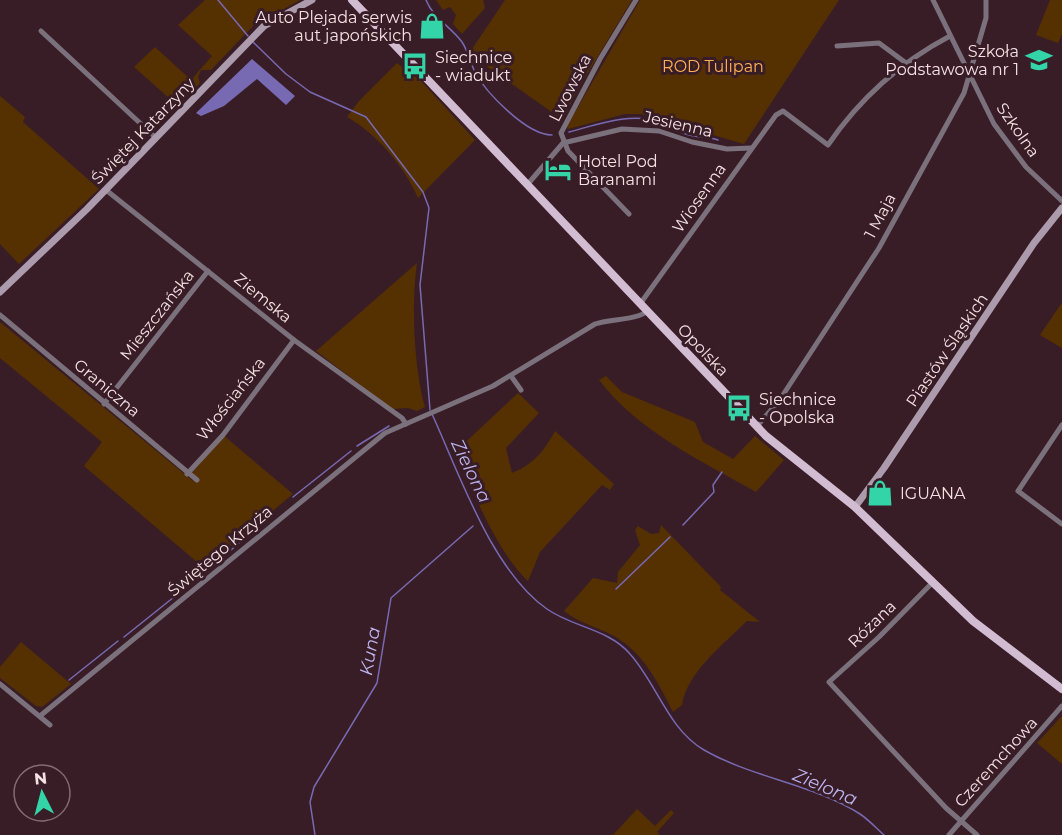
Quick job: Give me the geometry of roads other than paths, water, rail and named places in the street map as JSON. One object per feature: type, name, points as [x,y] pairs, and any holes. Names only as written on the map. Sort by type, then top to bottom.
[{"type":"main road","name":"Opolska","points":[[352,0],[757,426],[780,448],[855,507],[973,621],[1062,689]]},
{"type":"street","name":"Świętej Katarzyny","points":[[0,292],[106,190],[258,32],[269,22],[312,0]]},
{"type":"street","name":"Lwowska","points":[[527,185],[563,143],[562,127],[636,0]]},
{"type":"street","name":"Szkolna","points":[[933,0],[994,124],[1013,151],[1041,183],[1062,201]]},
{"type":"street","name":"1 Maja","points":[[757,426],[779,401],[879,248],[964,93],[986,18],[987,0]]},
{"type":"street","points":[[41,31],[156,138]]},
{"type":"street","points":[[837,46],[879,43],[906,63],[950,36]]},
{"type":"street","name":"Wiosenna","points":[[640,304],[776,115],[783,111],[828,145],[858,103],[906,63]]},
{"type":"street","name":"Jesienna","points":[[563,143],[635,128],[659,130],[692,142],[727,149],[751,148]]},
{"type":"street","points":[[563,143],[629,214]]},
{"type":"street","name":"Ziemska","points":[[106,190],[294,340],[388,411],[402,418],[406,424]]},
{"type":"street","name":"Piastów Śląskich","points":[[855,507],[884,468],[1034,243],[1062,208]]},
{"type":"street","name":"Mieszczańska","points":[[104,404],[208,271]]},
{"type":"street","points":[[521,390],[511,376],[595,324],[614,318],[638,317],[647,311]]},
{"type":"street","name":"Graniczna","points":[[0,315],[187,474],[197,480]]},
{"type":"street","name":"Włościańska","points":[[187,474],[223,435],[294,340]]},
{"type":"street","name":"Świętego Krzyża","points":[[40,716],[385,433],[511,376]]},
{"type":"street","points":[[1062,425],[1018,491],[1062,525]]},
{"type":"street","name":"Różana","points":[[932,583],[829,682],[961,821]]},
{"type":"street","points":[[0,684],[50,725]]},
{"type":"street","name":"Czeremchowa","points":[[949,835],[1062,706]]},
{"type":"street","points":[[961,821],[977,835]]},
{"type":"waterway","name":"Zielona","points":[[218,0],[248,36]]},
{"type":"waterway","points":[[426,0],[433,12],[462,42],[475,72],[488,91],[520,121],[542,133],[552,135]]},
{"type":"waterway","name":"Zielona","points":[[253,42],[286,74],[310,92],[366,117],[423,192],[429,208],[420,285],[430,410]]},
{"type":"waterway","points":[[569,132],[615,120],[638,118],[664,123],[690,135],[718,140]]},
{"type":"waterway","name":"Zielona","points":[[432,414],[479,519],[510,571],[527,592],[547,609],[612,639],[630,654],[681,730],[704,750],[742,768],[823,795],[863,816],[884,835]]},
{"type":"waterway","points":[[357,446],[389,426]]},
{"type":"waterway","points":[[293,497],[351,451]]},
{"type":"waterway","points":[[683,525],[714,492],[713,485],[722,472]]},
{"type":"waterway","name":"Kuna","points":[[315,835],[310,802],[314,787],[377,683],[391,598],[473,526]]},
{"type":"waterway","points":[[616,589],[670,537]]},
{"type":"waterway","points":[[215,564],[239,543]]},
{"type":"waterway","points":[[124,637],[209,569]]},
{"type":"waterway","points":[[69,680],[118,641]]},
{"type":"place","name":"Auto Plejada serwis aut japońskich","points":[[432,26]]},
{"type":"place","name":"Szkoła Podstawowa nr 1","points":[[1039,60]]},
{"type":"place","name":"Siechnice - wiadukt","points":[[415,66]]},
{"type":"place","name":"Hotel Pod Baranami","points":[[558,170]]},
{"type":"place","name":"Siechnice - Opolska","points":[[739,408]]},
{"type":"place","name":"IGUANA","points":[[880,493]]},
{"type":"park label","name":"ROD Tulipan","points":[[713,66]]}]
